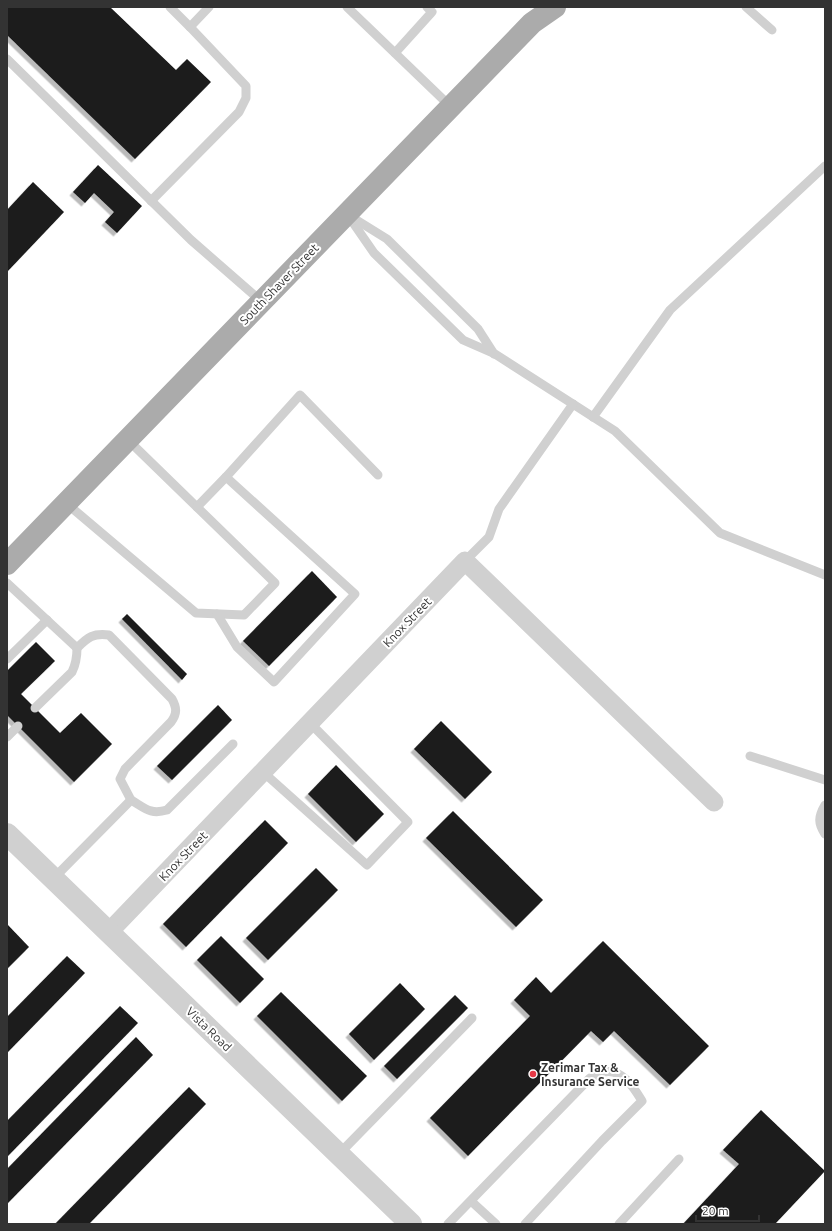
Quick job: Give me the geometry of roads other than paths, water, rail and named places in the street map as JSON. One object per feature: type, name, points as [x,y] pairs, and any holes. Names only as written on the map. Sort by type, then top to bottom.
[{"type":"main road","name":"South Shaver Street","points":[[7,564],[532,23],[555,7]]},
{"type":"street","name":"Knox Street","points":[[108,933],[465,561]]},
{"type":"street","points":[[465,561],[714,802]]},
{"type":"street","name":"Vista Road","points":[[7,834],[411,1224]]},
{"type":"lane","points":[[151,201],[239,112],[246,98],[246,86],[170,7]]},
{"type":"lane","points":[[190,27],[209,7]]},
{"type":"lane","points":[[346,7],[451,107]]},
{"type":"lane","points":[[395,53],[432,12],[427,7]]},
{"type":"lane","points":[[746,7],[772,30]]},
{"type":"lane","points":[[7,59],[191,240],[262,302]]},
{"type":"lane","points":[[593,417],[670,310],[825,166]]},
{"type":"lane","points":[[347,214],[374,253],[464,340],[495,354],[615,431],[720,533],[825,575]]},
{"type":"lane","points":[[347,214],[387,239],[478,329],[495,354]]},
{"type":"lane","points":[[197,507],[300,395],[378,476]]},
{"type":"lane","points":[[465,561],[489,537],[499,509],[573,404]]},
{"type":"lane","points":[[66,503],[196,613],[244,615],[275,583],[128,440]]},
{"type":"lane","points":[[217,614],[238,647],[274,682],[355,594],[226,477]]},
{"type":"lane","points":[[7,583],[77,648],[77,659],[72,672],[35,708]]},
{"type":"lane","points":[[7,659],[47,620]]},
{"type":"lane","points":[[77,648],[86,640],[98,634],[109,635],[172,700],[176,707],[174,717],[171,722],[125,768],[122,773],[120,779],[131,800],[154,812],[158,813],[167,810],[233,744]]},
{"type":"lane","points":[[263,772],[367,865],[408,822],[310,723]]},
{"type":"lane","points":[[7,737],[18,726]]},
{"type":"lane","points":[[750,756],[825,780]]},
{"type":"lane","points":[[53,879],[131,800]]},
{"type":"lane","points":[[825,805],[820,813],[819,825],[825,834]]},
{"type":"lane","points":[[339,1154],[472,1018]]},
{"type":"lane","points":[[448,1224],[590,1078],[606,1072],[620,1074],[634,1087],[642,1101],[602,1141],[527,1223]]},
{"type":"lane","points":[[619,1224],[679,1159]]},
{"type":"lane","points":[[471,1200],[496,1224]]},
{"type":"place","name":"Zerimar Tax & Insurance Service","points":[[533,1074]]}]
